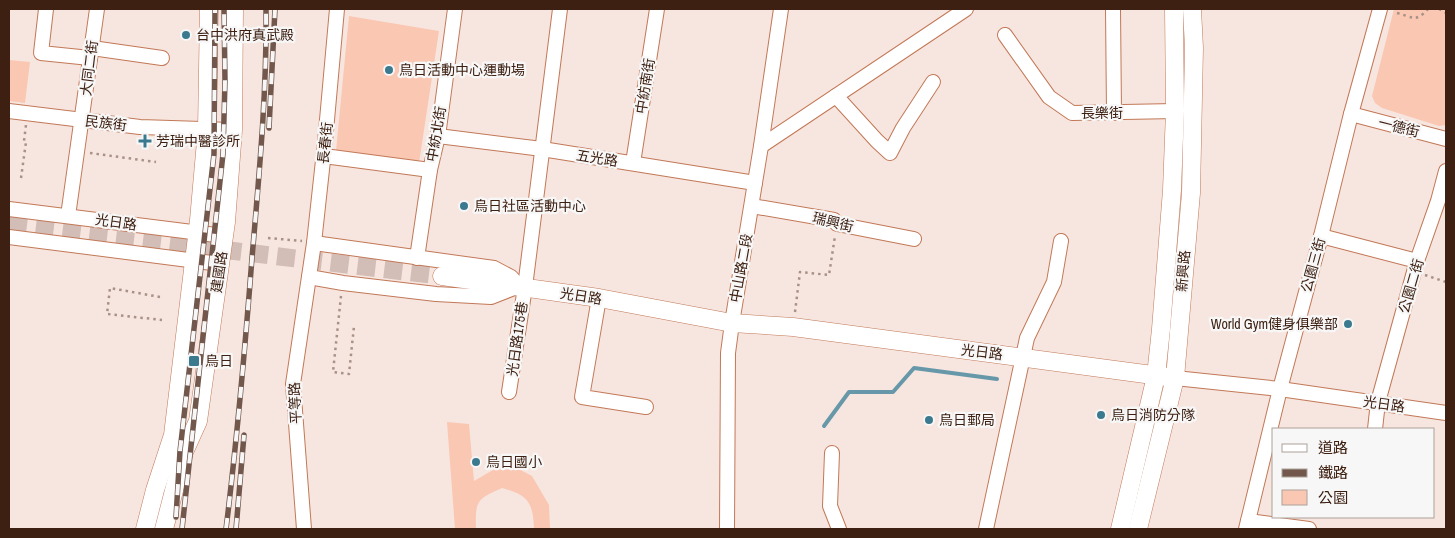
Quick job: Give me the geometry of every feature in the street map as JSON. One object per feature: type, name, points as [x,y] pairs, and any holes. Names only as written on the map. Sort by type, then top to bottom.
[{"type":"main road","name":"建國路","points":[[145,529],[154,490],[173,435],[197,234],[206,130],[209,9]]},
{"type":"main road","name":"建國路","points":[[164,529],[184,452],[198,421],[226,222],[233,130],[234,9]]},
{"type":"main road","name":"新興路","points":[[1120,529],[1156,376],[1172,200],[1176,50],[1174,9]]},
{"type":"main road","name":"新興路","points":[[1138,529],[1175,378],[1191,193],[1194,48],[1192,9]]},
{"type":"main road","name":"光日路","points":[[442,276],[599,298],[732,323],[794,327],[1175,378]]},
{"type":"street","points":[[46,9],[41,54],[91,53],[162,58]]},
{"type":"street","name":"大同二街","points":[[68,216],[83,120],[97,9]]},
{"type":"street","name":"長春街","points":[[309,277],[324,156],[336,9]]},
{"type":"street","name":"中紡北街","points":[[417,258],[430,170],[438,136],[455,9]]},
{"type":"street","name":"光日路175巷","points":[[509,392],[560,9]]},
{"type":"street","name":"中紡南街","points":[[633,163],[657,9]]},
{"type":"street","name":"中山路二段","points":[[727,529],[728,353],[781,9]]},
{"type":"street","points":[[761,146],[966,9]]},
{"type":"street","points":[[1113,9],[1114,113]]},
{"type":"street","name":"公園三街","points":[[1247,525],[1280,389],[1380,9]]},
{"type":"street","name":"長樂街","points":[[1005,35],[1049,97],[1072,113],[1175,112]]},
{"type":"street","points":[[836,96],[890,153],[903,128],[933,82]]},
{"type":"street","name":"民族街","points":[[9,111],[140,127],[233,130]]},
{"type":"street","name":"一德街","points":[[1351,114],[1446,139]]},
{"type":"street","name":"五光路","points":[[438,136],[542,149],[755,183]]},
{"type":"street","points":[[324,156],[430,170]]},
{"type":"street","name":"公園二街","points":[[1375,428],[1378,402],[1416,267],[1446,171]]},
{"type":"street","name":"瑞興街","points":[[752,206],[834,220],[837,224],[914,238]]},
{"type":"street","name":"光日路","points":[[9,209],[224,236]]},
{"type":"street","points":[[1320,236],[1416,267]]},
{"type":"street","points":[[9,237],[220,264]]},
{"type":"street","points":[[986,529],[1027,338],[1054,282],[1061,241]]},
{"type":"street","name":"光日路","points":[[314,243],[494,268],[511,277],[522,286]]},
{"type":"street","name":"光日路","points":[[309,277],[436,294],[491,297],[522,286]]},
{"type":"street","name":"平等路","points":[[304,529],[293,384],[309,277]]},
{"type":"street","points":[[599,298],[582,397],[646,408]]},
{"type":"street","name":"光日路","points":[[1175,378],[1280,389],[1446,413]]},
{"type":"street","points":[[832,453],[830,506],[839,529]]},
{"type":"street","points":[[1247,525],[1309,529]]},
{"type":"path","points":[[1397,12],[1412,20],[1428,9]]},
{"type":"path","points":[[1439,9],[1446,13]]},
{"type":"path","points":[[21,178],[28,113]]},
{"type":"path","points":[[78,151],[156,162]]},
{"type":"path","points":[[794,327],[800,272],[828,275],[837,224]]},
{"type":"path","points":[[268,238],[314,243]]},
{"type":"path","points":[[1416,267],[1446,282]]},
{"type":"path","points":[[160,297],[110,288],[107,314],[162,320]]},
{"type":"path","points":[[341,300],[333,372],[348,374],[354,326]]},
{"type":"green space","points":[[1394,9],[1446,9],[1446,125],[1439,126],[1382,108],[1375,103],[1372,96]]},
{"type":"green space","name":"烏日活動中心運動場","points":[[349,16],[439,31],[419,163],[336,151]]},
{"type":"green space","points":[[9,60],[30,62],[25,103],[9,101]]},
{"type":"green space","points":[[447,422],[469,424],[474,481],[498,467],[513,466],[532,476],[549,505],[550,529],[534,529],[532,512],[527,501],[518,494],[502,488],[487,495],[479,502],[476,512],[476,529],[455,529]]},
{"type":"waterway","points":[[824,426],[849,392],[893,392],[914,368],[997,379]]},
{"type":"tunnel","points":[[9,224],[442,276]]},
{"type":"railway","points":[[176,517],[180,451],[214,154],[215,9]]},
{"type":"railway","points":[[182,529],[223,154],[224,9]]},
{"type":"railway","points":[[226,529],[234,461],[260,165],[264,103],[266,9]]},
{"type":"railway","points":[[269,128],[275,9]]},
{"type":"railway","points":[[236,529],[244,435]]},
{"type":"place","name":"台中洪府真武殿","points":[[186,35]]},
{"type":"place","name":"烏日活動中心運動場","points":[[389,70]]},
{"type":"place","name":"芳瑞中醫診所","points":[[145,141]]},
{"type":"place","name":"烏日社區活動中心","points":[[464,206]]},
{"type":"place","name":"World Gym健身俱樂部","points":[[1348,324]]},
{"type":"place","name":"烏日","points":[[194,361]]},
{"type":"place","name":"烏日消防分隊","points":[[1101,415]]},
{"type":"place","name":"烏日郵局","points":[[929,420]]},
{"type":"place","name":"烏日國小","points":[[476,462]]}]
